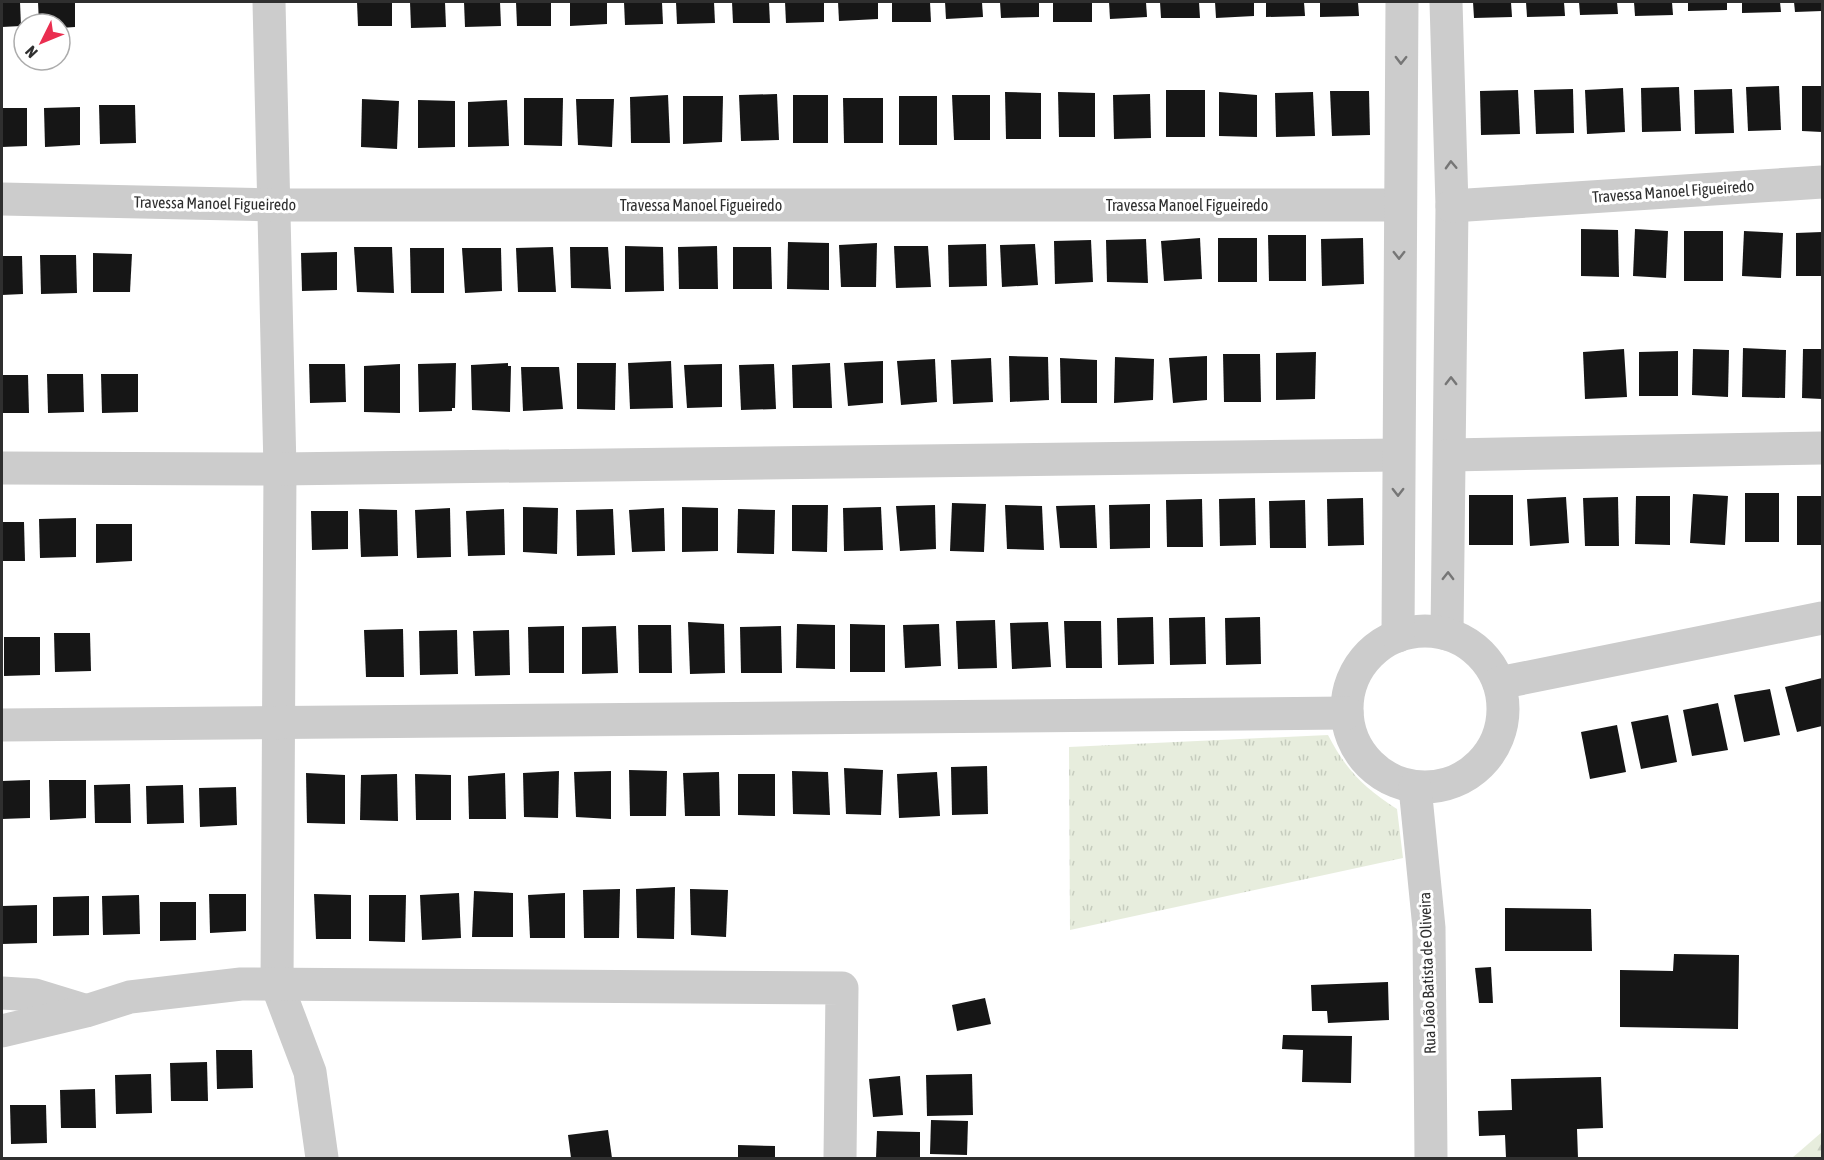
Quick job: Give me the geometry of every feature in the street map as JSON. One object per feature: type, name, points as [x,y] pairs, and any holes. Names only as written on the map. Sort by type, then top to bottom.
[{"type":"street","points":[[269,2],[280,469],[277,985],[310,1072],[322,1158]]},
{"type":"street","points":[[1398,636],[1402,2]]},
{"type":"street","points":[[1446,2],[1452,206],[1447,634]]},
{"type":"street","name":"Travessa Manoel Figueiredo","points":[[1452,206],[1822,182]]},
{"type":"street","name":"Travessa Manoel Figueiredo","points":[[2,199],[274,205],[1400,205]]},
{"type":"street","points":[[1450,455],[1822,447]]},
{"type":"street","points":[[2,468],[280,469],[1398,455]]},
{"type":"street","points":[[1499,683],[1822,618]]},
{"type":"street","points":[[1422,631],[1447,634],[1469,644],[1487,662],[1499,683],[1504,708],[1500,735],[1487,758],[1467,776],[1442,787],[1415,787],[1389,779],[1367,762],[1353,739],[1347,712],[1350,688],[1359,666],[1377,648],[1398,636],[1422,631]]},
{"type":"street","points":[[2,725],[1347,712]]},
{"type":"street","name":"Rua João Batista de Oliveira","points":[[1415,787],[1429,928],[1431,1158]]},
{"type":"street","points":[[2,1031],[86,1011],[130,997],[241,984],[842,988],[840,1158]]},
{"type":"street","points":[[2,993],[35,995],[86,1011]]},
{"type":"green space","points":[[1328,735],[1349,768],[1365,786],[1397,809],[1403,858],[1070,930],[1069,747]]},
{"type":"green space","points":[[1822,1132],[1822,1158],[1792,1158]]},
{"type":"building","points":[[2,2],[20,2],[20,12],[12,12],[12,26],[2,27]]},
{"type":"building","points":[[38,2],[75,2],[75,27],[72,27],[72,12],[38,12]]},
{"type":"building","points":[[357,2],[392,2],[392,26],[358,26]]},
{"type":"building","points":[[410,2],[445,2],[446,27],[411,28]]},
{"type":"building","points":[[464,2],[500,2],[501,26],[465,27]]},
{"type":"building","points":[[516,2],[551,2],[551,26],[517,26]]},
{"type":"building","points":[[570,2],[607,2],[607,24],[570,26]]},
{"type":"building","points":[[624,2],[662,2],[663,24],[625,25]]},
{"type":"building","points":[[676,2],[714,2],[715,23],[677,24]]},
{"type":"building","points":[[732,2],[769,2],[770,23],[733,23]]},
{"type":"building","points":[[785,2],[824,2],[824,22],[786,23]]},
{"type":"building","points":[[838,2],[878,2],[878,19],[839,21]]},
{"type":"building","points":[[892,2],[930,2],[931,22],[892,22]]},
{"type":"building","points":[[945,2],[982,2],[983,17],[946,19]]},
{"type":"building","points":[[1000,2],[1039,2],[1039,17],[1001,18]]},
{"type":"building","points":[[1053,2],[1092,2],[1092,22],[1053,22]]},
{"type":"building","points":[[1109,2],[1146,2],[1147,17],[1110,19]]},
{"type":"building","points":[[1160,2],[1199,2],[1200,18],[1161,18]]},
{"type":"building","points":[[1215,2],[1254,2],[1254,16],[1216,18]]},
{"type":"building","points":[[1266,2],[1304,2],[1305,16],[1266,17]]},
{"type":"building","points":[[1320,2],[1358,2],[1359,16],[1320,17]]},
{"type":"building","points":[[1473,2],[1511,2],[1512,17],[1474,18]]},
{"type":"building","points":[[1526,2],[1564,2],[1565,16],[1527,17]]},
{"type":"building","points":[[1579,2],[1617,2],[1618,14],[1580,15]]},
{"type":"building","points":[[1634,2],[1672,2],[1673,15],[1635,16]]},
{"type":"building","points":[[1688,2],[1727,2],[1727,10],[1688,11]]},
{"type":"building","points":[[1742,2],[1780,2],[1781,12],[1742,13]]},
{"type":"building","points":[[1794,2],[1822,2],[1822,11],[1795,12]]},
{"type":"building","points":[[1779,86],[1781,130],[1748,131],[1746,87]]},
{"type":"building","points":[[1802,86],[1822,86],[1822,132],[1802,131]]},
{"type":"building","points":[[1679,87],[1681,131],[1642,132],[1641,88]]},
{"type":"building","points":[[1623,88],[1625,132],[1587,134],[1585,90]]},
{"type":"building","points":[[1573,89],[1574,133],[1536,134],[1534,90]]},
{"type":"building","points":[[1732,89],[1734,133],[1695,134],[1694,90]]},
{"type":"building","points":[[1166,90],[1205,90],[1205,137],[1166,137]]},
{"type":"building","points":[[1518,90],[1520,134],[1481,135],[1480,91]]},
{"type":"building","points":[[1330,91],[1369,91],[1370,135],[1332,136]]},
{"type":"building","points":[[1005,92],[1041,93],[1041,139],[1006,139]]},
{"type":"building","points":[[1058,92],[1095,93],[1095,137],[1059,137]]},
{"type":"building","points":[[1219,92],[1257,95],[1257,137],[1219,136]]},
{"type":"building","points":[[1313,92],[1315,136],[1276,137],[1275,93]]},
{"type":"building","points":[[777,94],[779,140],[741,141],[739,95]]},
{"type":"building","points":[[1150,94],[1151,138],[1114,139],[1113,95]]},
{"type":"building","points":[[668,95],[670,143],[631,143],[630,97]]},
{"type":"building","points":[[793,95],[828,95],[828,143],[793,143]]},
{"type":"building","points":[[952,95],[990,95],[990,140],[954,140]]},
{"type":"building","points":[[683,96],[723,96],[722,142],[683,144]]},
{"type":"building","points":[[899,96],[937,96],[937,145],[899,145]]},
{"type":"building","points":[[524,98],[563,98],[562,146],[524,145]]},
{"type":"building","points":[[843,98],[883,98],[883,143],[844,143]]},
{"type":"building","points":[[362,99],[399,101],[397,149],[361,147]]},
{"type":"building","points":[[576,99],[614,99],[612,147],[578,145]]},
{"type":"building","points":[[418,100],[455,101],[455,147],[418,148]]},
{"type":"building","points":[[507,100],[509,146],[468,147],[468,102]]},
{"type":"building","points":[[99,105],[135,105],[136,143],[100,144]]},
{"type":"building","points":[[80,107],[80,145],[45,147],[44,108]]},
{"type":"building","points":[[2,108],[27,108],[27,146],[2,147]]},
{"type":"building","points":[[1581,229],[1618,230],[1619,277],[1581,276]]},
{"type":"building","points":[[1635,229],[1668,231],[1666,278],[1633,276]]},
{"type":"building","points":[[1684,231],[1723,231],[1723,281],[1684,281]]},
{"type":"building","points":[[1744,231],[1783,233],[1781,278],[1742,276]]},
{"type":"building","points":[[1822,232],[1822,276],[1796,276],[1796,233]]},
{"type":"building","points":[[1268,235],[1306,235],[1306,281],[1269,281]]},
{"type":"building","points":[[1200,238],[1202,279],[1164,281],[1161,241]]},
{"type":"building","points":[[1218,238],[1257,238],[1257,282],[1218,282]]},
{"type":"building","points":[[1363,238],[1364,284],[1322,286],[1321,239]]},
{"type":"building","points":[[1146,239],[1148,283],[1107,282],[1106,240]]},
{"type":"building","points":[[1091,240],[1093,282],[1055,284],[1054,241]]},
{"type":"building","points":[[788,242],[829,243],[829,290],[787,289]]},
{"type":"building","points":[[877,243],[876,287],[841,287],[839,245]]},
{"type":"building","points":[[986,244],[987,286],[949,287],[948,245]]},
{"type":"building","points":[[1035,244],[1038,285],[1002,287],[1000,245]]},
{"type":"building","points":[[625,246],[663,247],[664,291],[625,292]]},
{"type":"building","points":[[717,246],[718,289],[679,289],[678,247]]},
{"type":"building","points":[[894,246],[928,246],[931,287],[896,288]]},
{"type":"building","points":[[354,247],[392,247],[394,293],[357,292]]},
{"type":"building","points":[[553,247],[556,292],[518,292],[516,248]]},
{"type":"building","points":[[570,247],[608,247],[611,289],[571,288]]},
{"type":"building","points":[[733,247],[771,247],[772,289],[733,289]]},
{"type":"building","points":[[410,248],[444,248],[444,293],[411,293]]},
{"type":"building","points":[[462,248],[501,248],[502,291],[465,293]]},
{"type":"building","points":[[337,252],[337,290],[302,291],[301,253]]},
{"type":"building","points":[[93,253],[132,254],[130,292],[93,292]]},
{"type":"building","points":[[40,255],[76,255],[77,293],[41,294]]},
{"type":"building","points":[[2,256],[22,256],[23,294],[2,295]]},
{"type":"building","points":[[1743,348],[1786,350],[1785,398],[1742,397]]},
{"type":"building","points":[[1624,349],[1627,397],[1585,399],[1583,352]]},
{"type":"building","points":[[1693,349],[1729,350],[1728,397],[1692,395]]},
{"type":"building","points":[[1803,349],[1822,349],[1822,399],[1802,398]]},
{"type":"building","points":[[1678,351],[1678,396],[1639,396],[1639,352]]},
{"type":"building","points":[[1316,352],[1315,399],[1276,400],[1276,353]]},
{"type":"building","points":[[1223,354],[1260,354],[1261,402],[1224,402]]},
{"type":"building","points":[[1009,356],[1048,357],[1049,400],[1010,402]]},
{"type":"building","points":[[1207,356],[1207,400],[1173,403],[1169,358]]},
{"type":"building","points":[[1115,357],[1154,359],[1153,400],[1114,403]]},
{"type":"building","points":[[991,358],[993,402],[953,404],[951,360]]},
{"type":"building","points":[[1060,358],[1097,360],[1097,403],[1061,403]]},
{"type":"building","points":[[935,359],[937,402],[901,405],[897,361]]},
{"type":"building","points":[[671,361],[673,408],[630,409],[628,363]]},
{"type":"building","points":[[883,361],[883,403],[848,406],[844,363]]},
{"type":"building","points":[[456,363],[455,408],[452,408],[452,411],[419,412],[418,364]]},
{"type":"building","points":[[508,363],[508,366],[511,366],[510,412],[472,410],[471,365]]},
{"type":"building","points":[[577,363],[616,363],[615,410],[577,409]]},
{"type":"building","points":[[830,363],[832,408],[793,408],[792,365]]},
{"type":"building","points":[[309,364],[345,364],[346,402],[310,403]]},
{"type":"building","points":[[400,364],[400,413],[364,412],[364,366]]},
{"type":"building","points":[[722,364],[722,407],[687,408],[684,365]]},
{"type":"building","points":[[774,364],[776,409],[741,410],[739,365]]},
{"type":"building","points":[[521,367],[559,367],[563,409],[523,411]]},
{"type":"building","points":[[47,374],[83,374],[84,412],[48,413]]},
{"type":"building","points":[[101,374],[138,374],[138,412],[102,413]]},
{"type":"building","points":[[2,375],[28,375],[29,413],[2,413]]},
{"type":"building","points":[[1745,493],[1779,493],[1779,542],[1745,542]]},
{"type":"building","points":[[1693,494],[1728,496],[1725,545],[1690,543]]},
{"type":"building","points":[[1469,495],[1513,495],[1513,545],[1469,545]]},
{"type":"building","points":[[1636,496],[1670,496],[1670,545],[1635,544]]},
{"type":"building","points":[[1797,496],[1822,496],[1822,545],[1797,545]]},
{"type":"building","points":[[1566,497],[1569,543],[1530,546],[1527,499]]},
{"type":"building","points":[[1618,497],[1619,546],[1585,546],[1583,498]]},
{"type":"building","points":[[1255,498],[1256,545],[1220,546],[1219,499]]},
{"type":"building","points":[[1363,498],[1364,545],[1328,546],[1327,499]]},
{"type":"building","points":[[1202,499],[1203,547],[1167,547],[1166,500]]},
{"type":"building","points":[[1305,500],[1306,548],[1270,548],[1269,501]]},
{"type":"building","points":[[952,503],[986,504],[984,552],[950,551]]},
{"type":"building","points":[[1150,504],[1150,548],[1110,549],[1109,505]]},
{"type":"building","points":[[792,505],[828,505],[827,552],[792,551]]},
{"type":"building","points":[[935,505],[936,549],[900,551],[896,506]]},
{"type":"building","points":[[1005,505],[1042,506],[1044,550],[1007,549]]},
{"type":"building","points":[[1095,505],[1097,548],[1060,548],[1056,506]]},
{"type":"building","points":[[523,507],[558,508],[557,554],[523,552]]},
{"type":"building","points":[[682,507],[718,508],[718,551],[682,552]]},
{"type":"building","points":[[881,507],[883,550],[844,551],[843,508]]},
{"type":"building","points":[[450,508],[451,557],[417,558],[415,510]]},
{"type":"building","points":[[664,508],[665,551],[632,552],[629,510]]},
{"type":"building","points":[[359,509],[397,510],[398,556],[361,557]]},
{"type":"building","points":[[504,509],[505,555],[468,556],[466,511]]},
{"type":"building","points":[[613,509],[615,555],[577,556],[576,510]]},
{"type":"building","points":[[738,509],[775,510],[774,554],[737,553]]},
{"type":"building","points":[[311,511],[348,511],[348,549],[312,550]]},
{"type":"building","points":[[76,518],[76,557],[40,558],[39,519]]},
{"type":"building","points":[[2,522],[24,522],[25,561],[2,561]]},
{"type":"building","points":[[96,524],[132,524],[132,561],[96,563]]},
{"type":"building","points":[[1153,617],[1154,664],[1118,665],[1117,618]]},
{"type":"building","points":[[1205,617],[1206,664],[1170,665],[1169,618]]},
{"type":"building","points":[[1260,617],[1261,664],[1226,665],[1225,618]]},
{"type":"building","points":[[995,620],[997,668],[958,669],[956,621]]},
{"type":"building","points":[[1064,621],[1101,621],[1102,668],[1066,668]]},
{"type":"building","points":[[688,622],[724,624],[725,673],[690,674]]},
{"type":"building","points":[[1048,622],[1051,667],[1012,669],[1010,623]]},
{"type":"building","points":[[797,624],[835,625],[835,669],[796,668]]},
{"type":"building","points":[[850,624],[885,625],[885,672],[850,672]]},
{"type":"building","points":[[939,624],[941,666],[905,668],[903,625]]},
{"type":"building","points":[[638,625],[671,625],[672,673],[639,673]]},
{"type":"building","points":[[564,626],[564,673],[529,673],[528,627]]},
{"type":"building","points":[[616,626],[618,673],[582,674],[582,627]]},
{"type":"building","points":[[781,626],[782,673],[741,673],[740,627]]},
{"type":"building","points":[[403,629],[404,677],[366,677],[364,630]]},
{"type":"building","points":[[457,630],[458,674],[420,675],[419,631]]},
{"type":"building","points":[[509,630],[510,675],[475,676],[473,631]]},
{"type":"building","points":[[54,633],[90,633],[91,671],[55,672]]},
{"type":"building","points":[[4,637],[40,637],[40,675],[4,676]]},
{"type":"building","points":[[1822,678],[1822,726],[1797,732],[1785,687]]},
{"type":"building","points":[[1770,689],[1780,735],[1744,742],[1734,695]]},
{"type":"building","points":[[1718,703],[1728,750],[1692,756],[1683,710]]},
{"type":"building","points":[[1668,715],[1677,762],[1641,769],[1631,722]]},
{"type":"building","points":[[1617,725],[1626,772],[1590,779],[1581,732]]},
{"type":"building","points":[[987,766],[988,814],[952,815],[951,767]]},
{"type":"building","points":[[844,768],[883,770],[881,815],[846,814]]},
{"type":"building","points":[[629,770],[667,771],[666,816],[630,816]]},
{"type":"building","points":[[559,771],[558,818],[524,817],[523,773]]},
{"type":"building","points":[[611,771],[611,819],[576,817],[574,772]]},
{"type":"building","points":[[792,771],[828,772],[830,815],[793,814]]},
{"type":"building","points":[[719,772],[720,816],[685,816],[683,773]]},
{"type":"building","points":[[937,772],[940,816],[899,818],[897,774]]},
{"type":"building","points":[[306,773],[345,775],[345,824],[307,823]]},
{"type":"building","points":[[505,773],[506,819],[469,819],[468,776]]},
{"type":"building","points":[[397,774],[398,821],[360,820],[361,775]]},
{"type":"building","points":[[415,774],[451,775],[451,820],[416,820]]},
{"type":"building","points":[[738,774],[775,774],[775,816],[738,815]]},
{"type":"building","points":[[30,780],[30,818],[2,819],[2,781]]},
{"type":"building","points":[[49,780],[86,780],[86,818],[50,820]]},
{"type":"building","points":[[130,784],[131,823],[95,823],[94,785]]},
{"type":"building","points":[[183,785],[184,823],[147,824],[146,786]]},
{"type":"building","points":[[236,787],[237,825],[200,827],[199,788]]},
{"type":"building","points":[[675,887],[674,939],[637,938],[636,889]]},
{"type":"building","points":[[620,889],[619,938],[584,938],[583,890]]},
{"type":"building","points":[[690,889],[728,890],[726,937],[691,935]]},
{"type":"building","points":[[474,891],[513,893],[513,937],[472,937]]},
{"type":"building","points":[[459,893],[461,938],[422,940],[420,895]]},
{"type":"building","points":[[565,893],[565,938],[530,938],[528,895]]},
{"type":"building","points":[[209,894],[246,894],[246,931],[210,933]]},
{"type":"building","points":[[314,894],[351,895],[351,939],[316,939]]},
{"type":"building","points":[[139,895],[140,934],[103,935],[102,896]]},
{"type":"building","points":[[369,895],[406,895],[405,942],[369,941]]},
{"type":"building","points":[[89,896],[89,935],[53,936],[53,897]]},
{"type":"building","points":[[160,902],[196,902],[196,940],[160,941]]},
{"type":"building","points":[[37,905],[37,943],[2,944],[2,906]]},
{"type":"building","points":[[1505,908],[1591,909],[1592,951],[1505,951]]},
{"type":"building","points":[[1674,954],[1739,955],[1738,1029],[1620,1027],[1620,970],[1673,971]]},
{"type":"building","points":[[1491,967],[1493,1003],[1479,1003],[1475,968]]},
{"type":"building","points":[[1388,982],[1389,1020],[1328,1023],[1327,1011],[1312,1011],[1311,985]]},
{"type":"building","points":[[985,998],[991,1024],[957,1031],[952,1005]]},
{"type":"building","points":[[1283,1035],[1352,1036],[1351,1083],[1302,1082],[1303,1050],[1282,1049]]},
{"type":"building","points":[[216,1050],[252,1050],[253,1088],[217,1089]]},
{"type":"building","points":[[207,1062],[208,1101],[171,1101],[170,1063]]},
{"type":"building","points":[[151,1074],[152,1113],[116,1114],[115,1075]]},
{"type":"building","points":[[972,1074],[973,1115],[927,1116],[926,1075]]},
{"type":"building","points":[[900,1076],[903,1115],[873,1117],[869,1079]]},
{"type":"building","points":[[1601,1077],[1603,1128],[1577,1129],[1578,1158],[1506,1158],[1505,1135],[1479,1136],[1478,1111],[1512,1110],[1511,1079]]},
{"type":"building","points":[[95,1089],[96,1128],[61,1128],[60,1090]]},
{"type":"building","points":[[10,1105],[46,1105],[47,1143],[11,1144]]},
{"type":"building","points":[[931,1120],[968,1121],[967,1155],[930,1154]]},
{"type":"building","points":[[608,1130],[612,1158],[571,1158],[568,1135]]},
{"type":"building","points":[[877,1131],[920,1132],[920,1158],[876,1158]]},
{"type":"building","points":[[738,1145],[775,1146],[775,1158],[738,1158]]}]
